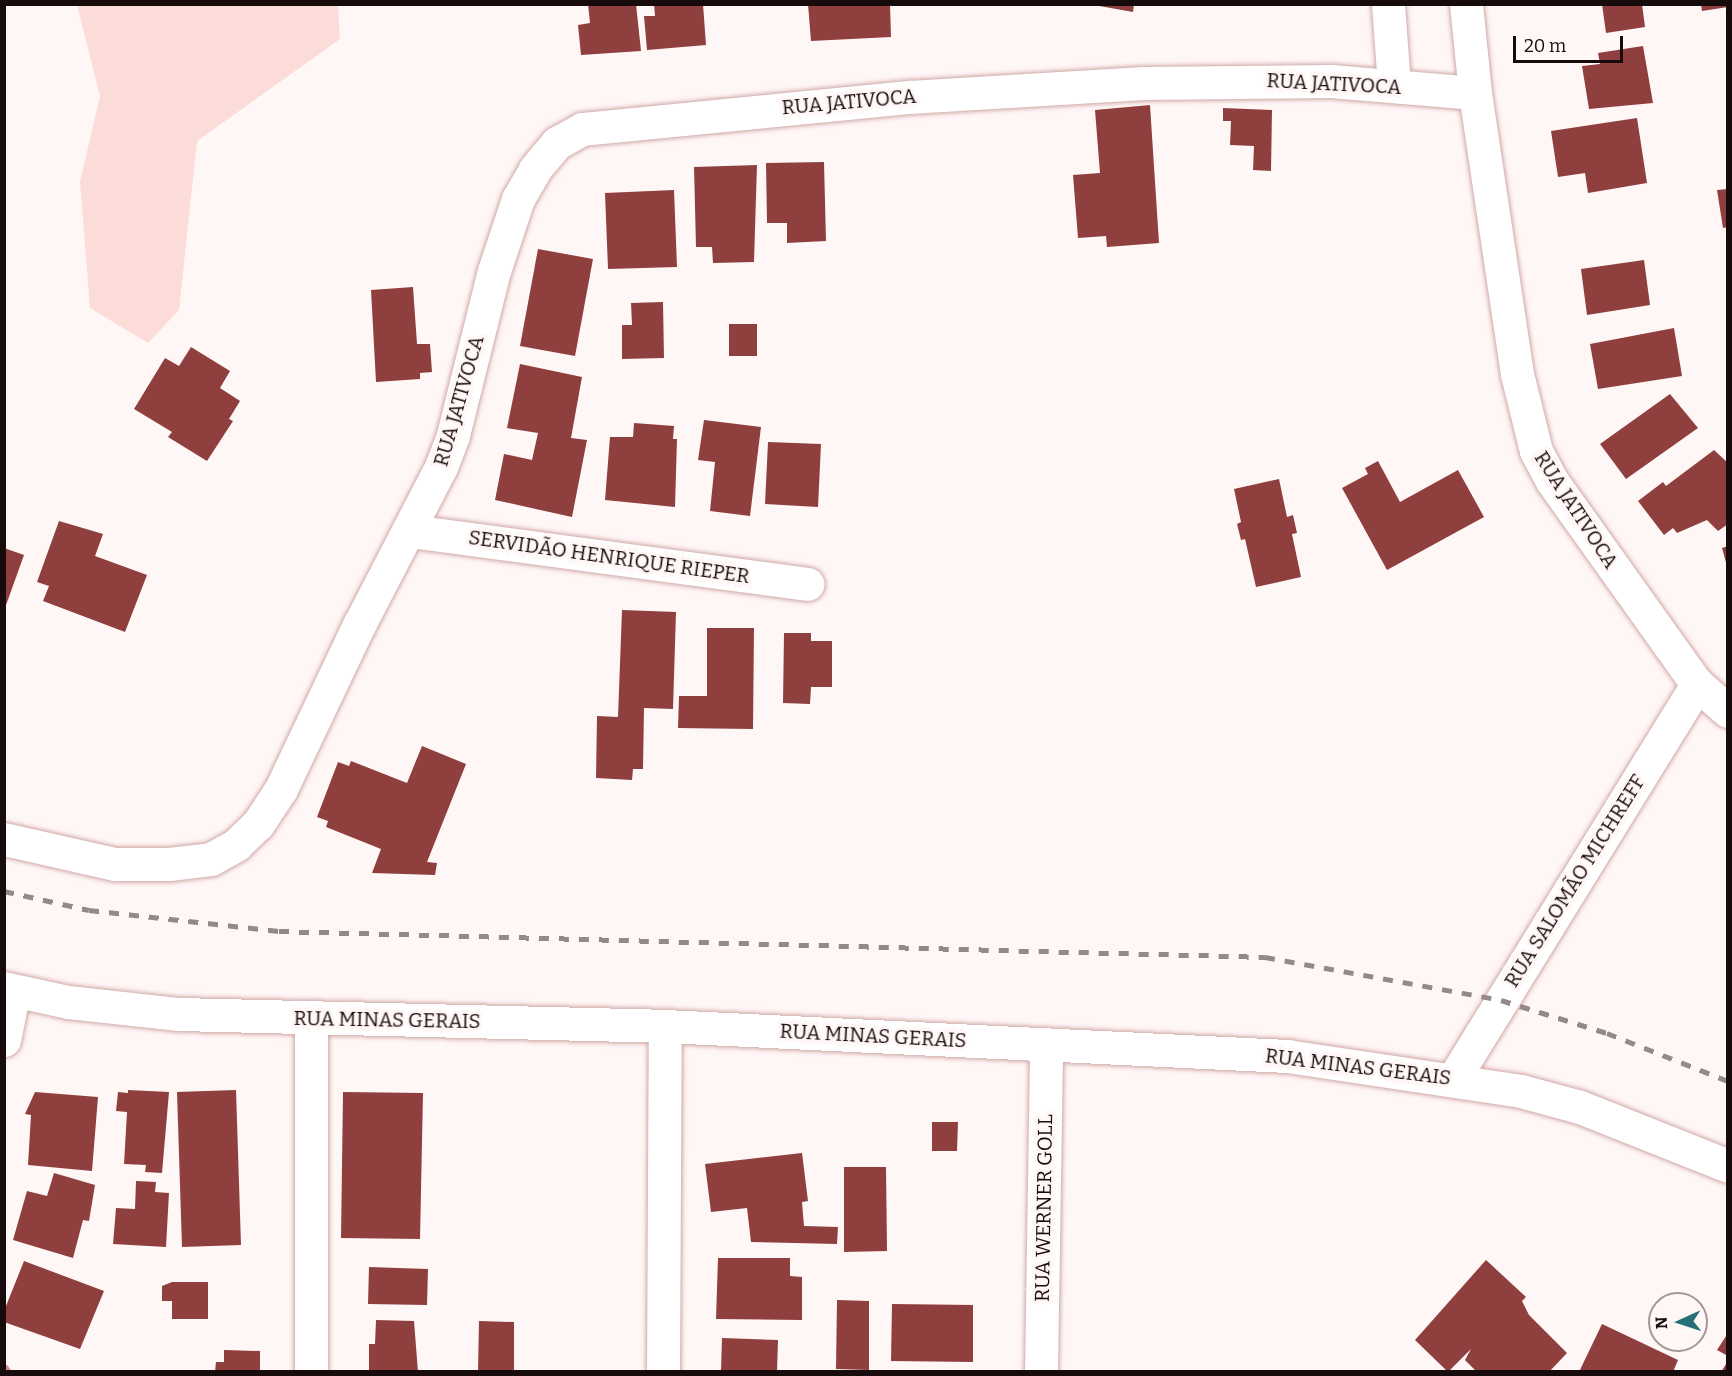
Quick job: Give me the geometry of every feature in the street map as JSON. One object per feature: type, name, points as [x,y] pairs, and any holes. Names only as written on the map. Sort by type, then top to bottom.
[{"type":"street","points":[[1388,4],[1394,86]]},
{"type":"street","points":[[1466,4],[1475,93]]},
{"type":"street","name":"RUA JATIVOCA","points":[[4,839],[115,864],[169,864],[211,859],[236,846],[258,824],[281,789],[359,625],[411,531],[453,435],[494,271],[518,199],[535,169],[557,143],[582,129],[632,121],[976,92],[1248,80],[1394,86],[1475,93],[1517,374],[1536,451],[1585,528],[1697,684],[1728,711]]},
{"type":"street","name":"SERVIDÃO HENRIQUE RIEPER","points":[[411,531],[807,584]]},
{"type":"street","name":"RUA SALOMÃO MICHREFF","points":[[1454,1078],[1697,684]]},
{"type":"street","points":[[4,1040],[10,990]]},
{"type":"street","name":"RUA MINAS GERAIS","points":[[10,990],[68,1002],[179,1014],[665,1026],[1287,1056],[1454,1078],[1580,1107],[1728,1166]]},
{"type":"street","points":[[310,1018],[310,1371]]},
{"type":"street","points":[[663,1371],[665,1026]]},
{"type":"street","name":"RUA WERNER GOLL","points":[[1041,1371],[1046,1044]]},
{"type":"shaded area","points":[[77,5],[338,5],[340,39],[197,141],[179,310],[148,343],[90,308],[80,182],[100,96]]},
{"type":"building","points":[[588,4],[636,4],[641,51],[581,55],[578,25],[590,23]]},
{"type":"building","points":[[654,4],[703,4],[706,45],[647,50],[644,16],[655,16]]},
{"type":"building","points":[[808,4],[890,4],[891,37],[811,41]]},
{"type":"building","points":[[1088,4],[1134,4],[1133,12]]},
{"type":"building","points":[[1602,4],[1642,4],[1645,27],[1606,33]]},
{"type":"building","points":[[1701,4],[1728,4],[1728,7],[1702,11]]},
{"type":"building","points":[[1643,46],[1653,103],[1589,109],[1582,66],[1600,64],[1598,53]]},
{"type":"building","points":[[1150,105],[1159,243],[1107,247],[1106,236],[1078,238],[1073,175],[1100,173],[1095,110]]},
{"type":"building","points":[[1223,108],[1272,110],[1271,171],[1253,170],[1254,146],[1230,145],[1231,121],[1223,121]]},
{"type":"building","points":[[1637,118],[1647,183],[1588,193],[1585,173],[1558,177],[1551,131]]},
{"type":"building","points":[[824,162],[826,241],[787,243],[787,223],[767,223],[766,163]]},
{"type":"building","points":[[757,165],[754,262],[713,263],[712,247],[696,247],[694,167]]},
{"type":"building","points":[[1728,189],[1728,227],[1723,228],[1717,190]]},
{"type":"building","points":[[674,190],[677,267],[608,269],[605,193]]},
{"type":"building","points":[[538,249],[593,259],[575,356],[520,346]]},
{"type":"building","points":[[1644,260],[1650,305],[1587,315],[1581,269]]},
{"type":"building","points":[[413,287],[417,344],[430,344],[432,372],[420,373],[420,379],[376,382],[371,290]]},
{"type":"building","points":[[663,302],[664,358],[622,359],[622,325],[632,325],[631,303]]},
{"type":"building","points":[[729,324],[757,324],[757,356],[729,356]]},
{"type":"building","points":[[1674,328],[1682,376],[1598,389],[1590,344]]},
{"type":"building","points":[[191,347],[230,371],[220,388],[240,401],[229,419],[233,421],[207,461],[168,437],[172,432],[134,409],[165,358],[179,366]]},
{"type":"building","points":[[520,364],[582,377],[571,438],[587,440],[572,517],[495,500],[504,454],[532,460],[538,433],[507,428]]},
{"type":"building","points":[[1670,394],[1698,428],[1626,479],[1600,444]]},
{"type":"building","points":[[704,420],[761,427],[750,516],[710,511],[715,462],[698,460]]},
{"type":"building","points":[[634,423],[674,426],[673,439],[677,439],[675,507],[605,500],[610,437],[633,437]]},
{"type":"building","points":[[768,442],[821,444],[818,507],[765,504]]},
{"type":"building","points":[[1714,450],[1728,463],[1728,524],[1718,531],[1707,520],[1677,533],[1673,528],[1664,535],[1638,501],[1663,482],[1666,486]]},
{"type":"building","points":[[1378,461],[1400,502],[1458,470],[1484,517],[1387,570],[1342,488],[1368,474],[1365,468]]},
{"type":"building","points":[[1279,479],[1287,517],[1293,515],[1297,533],[1292,534],[1301,577],[1256,587],[1245,539],[1241,540],[1237,524],[1241,522],[1234,489]]},
{"type":"building","points":[[59,521],[103,534],[95,556],[147,575],[125,632],[43,601],[49,586],[37,582]]},
{"type":"building","points":[[1728,546],[1728,566],[1727,566],[1722,548]]},
{"type":"building","points":[[4,548],[24,555],[5,608],[4,608]]},
{"type":"building","points":[[622,610],[676,612],[673,709],[644,708],[643,769],[633,769],[632,780],[596,778],[597,716],[618,717]]},
{"type":"building","points":[[707,628],[754,628],[753,729],[678,728],[679,696],[707,696]]},
{"type":"building","points":[[784,633],[811,633],[811,641],[832,641],[832,687],[811,687],[810,704],[783,703]]},
{"type":"building","points":[[422,746],[466,764],[427,862],[437,863],[435,875],[372,873],[381,849],[326,827],[328,821],[317,817],[338,762],[349,766],[351,761],[407,783]]},
{"type":"building","points":[[128,1090],[169,1092],[162,1173],[145,1172],[146,1165],[124,1164],[127,1112],[116,1111],[118,1092],[128,1093]]},
{"type":"building","points":[[236,1090],[241,1245],[182,1247],[177,1092]]},
{"type":"building","points":[[35,1092],[98,1097],[92,1171],[28,1165],[31,1115],[25,1114]]},
{"type":"building","points":[[343,1092],[423,1093],[420,1239],[341,1238]]},
{"type":"building","points":[[932,1122],[958,1122],[957,1151],[932,1151]]},
{"type":"building","points":[[802,1153],[808,1201],[802,1202],[804,1226],[838,1227],[837,1244],[751,1242],[747,1208],[711,1212],[705,1164]]},
{"type":"building","points":[[844,1167],[886,1167],[887,1251],[844,1252]]},
{"type":"building","points":[[54,1173],[95,1185],[89,1221],[83,1220],[73,1258],[13,1240],[27,1191],[47,1196]]},
{"type":"building","points":[[136,1181],[156,1182],[155,1192],[169,1193],[166,1247],[113,1244],[116,1208],[135,1209]]},
{"type":"building","points":[[718,1258],[790,1258],[790,1276],[802,1277],[802,1320],[716,1319]]},
{"type":"building","points":[[1486,1260],[1526,1297],[1522,1301],[1529,1315],[1567,1353],[1549,1372],[1477,1372],[1465,1360],[1471,1349],[1448,1372],[1415,1340]]},
{"type":"building","points":[[24,1261],[104,1291],[80,1349],[4,1322],[4,1311]]},
{"type":"building","points":[[369,1267],[428,1269],[427,1305],[368,1304]]},
{"type":"building","points":[[172,1282],[208,1282],[208,1319],[172,1319],[172,1301],[162,1301],[162,1286]]},
{"type":"building","points":[[837,1300],[869,1301],[869,1370],[836,1369]]},
{"type":"building","points":[[892,1304],[973,1305],[973,1362],[891,1361]]},
{"type":"building","points":[[376,1320],[414,1321],[418,1372],[369,1372],[369,1344],[375,1344]]},
{"type":"building","points":[[479,1321],[514,1322],[514,1372],[478,1372]]},
{"type":"building","points":[[1602,1324],[1648,1346],[1648,1352],[1661,1352],[1678,1360],[1673,1372],[1579,1372]]},
{"type":"building","points":[[1728,1333],[1728,1356],[1717,1350]]},
{"type":"building","points":[[722,1338],[778,1340],[777,1372],[721,1372]]},
{"type":"building","points":[[224,1350],[260,1351],[260,1372],[215,1372],[216,1362],[224,1362]]},
{"type":"building","points":[[1728,1361],[1728,1372],[1721,1372]]},
{"type":"railway","points":[[4,891],[89,910],[279,931],[1265,957],[1501,1000],[1607,1033],[1728,1081]]}]
